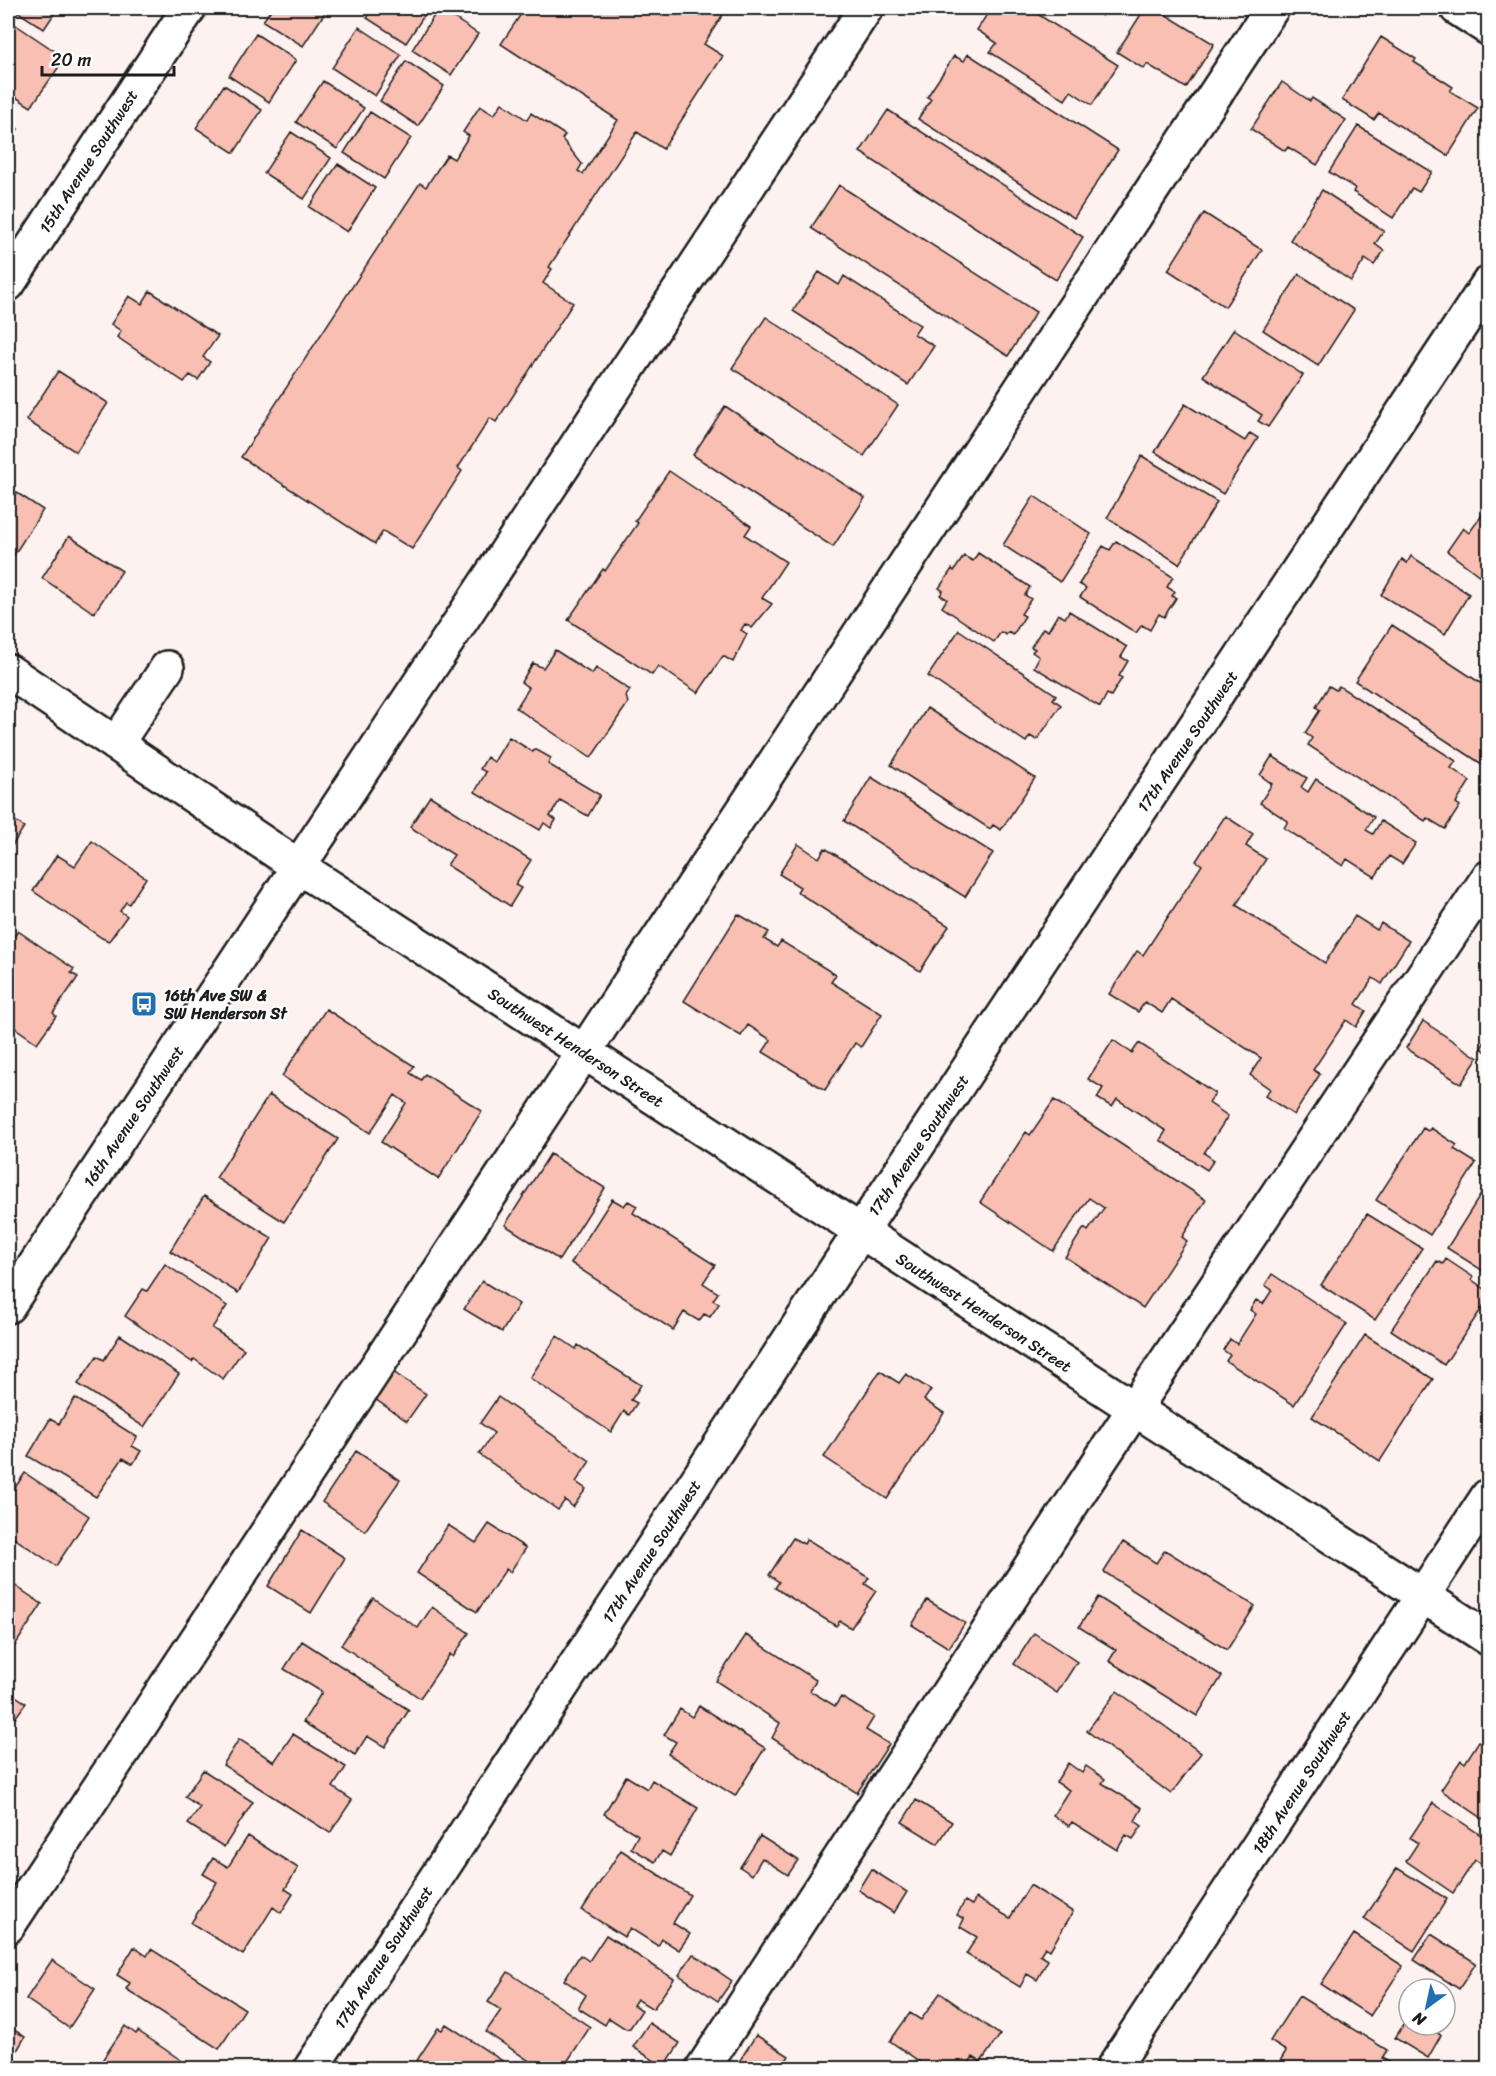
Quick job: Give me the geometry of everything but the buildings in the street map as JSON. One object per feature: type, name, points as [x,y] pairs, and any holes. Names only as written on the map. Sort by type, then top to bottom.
[{"type":"street","name":"15th Avenue Southwest","points":[[8,284],[189,8]]},
{"type":"street","name":"16th Avenue Southwest","points":[[8,1306],[866,8]]},
{"type":"street","points":[[8,1926],[1272,8]]},
{"type":"street","points":[[1457,8],[1488,28]]},
{"type":"street","name":"17th Avenue Southwest","points":[[311,2068],[1488,284]]},
{"type":"street","points":[[116,744],[167,669]]},
{"type":"street","name":"Southwest Henderson Street","points":[[8,671],[298,867],[1488,1638]]},
{"type":"street","points":[[703,2068],[1134,1408],[1488,878]]},
{"type":"street","name":"18th Avenue Southwest","points":[[1113,2068],[1488,1497]]},
{"type":"place","name":"16th Ave SW & SW Henderson St","points":[[144,1004]]}]
